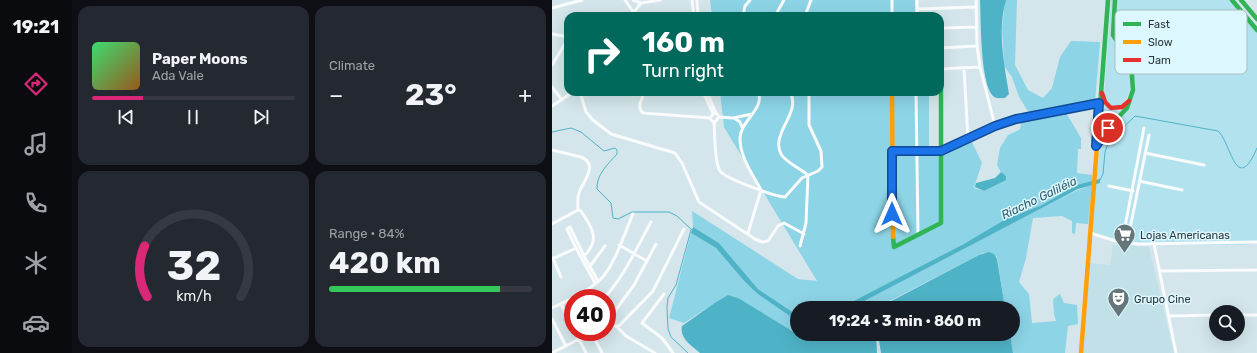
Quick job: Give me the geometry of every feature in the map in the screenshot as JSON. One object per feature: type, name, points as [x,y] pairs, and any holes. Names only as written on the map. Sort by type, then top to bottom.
[{"type":"main road","points":[[1081,353],[1100,87],[1108,0]]},
{"type":"main road","points":[[1115,0],[1113,35],[1115,38]]},
{"type":"main road","points":[[1232,0],[1240,10]]},
{"type":"main road","points":[[1241,0],[1257,19]]},
{"type":"main road","points":[[1247,18],[1257,30]]},
{"type":"main road","points":[[1096,146],[1108,128],[1127,108],[1131,98],[1133,74]]},
{"type":"main road","points":[[1100,87],[1105,102],[1111,108],[1118,109],[1124,107],[1131,98]]},
{"type":"main road","points":[[892,96],[893,246],[897,246],[941,223],[941,96]]},
{"type":"street","points":[[552,8],[582,0]]},
{"type":"street","points":[[625,0],[634,12],[641,3]]},
{"type":"street","points":[[633,0],[641,3],[660,0]]},
{"type":"street","points":[[692,0],[694,12]]},
{"type":"street","points":[[697,0],[698,12]]},
{"type":"street","points":[[744,12],[745,6],[750,0]]},
{"type":"street","points":[[777,12],[784,0]]},
{"type":"street","points":[[806,12],[810,0]]},
{"type":"street","points":[[892,0],[892,12]]},
{"type":"street","points":[[917,0],[917,9],[976,7]]},
{"type":"street","points":[[976,0],[977,46],[980,67],[995,126]]},
{"type":"street","points":[[944,28],[977,27]]},
{"type":"street","points":[[552,34],[564,37]]},
{"type":"street","points":[[552,65],[564,45]]},
{"type":"street","points":[[944,48],[977,46]]},
{"type":"street","points":[[944,69],[980,67]]},
{"type":"street","points":[[964,68],[968,139]]},
{"type":"street","points":[[552,87],[562,100]]},
{"type":"street","points":[[552,106],[568,96]]},
{"type":"street","points":[[581,96],[586,112],[606,131],[623,139],[675,153],[682,163],[699,202],[755,239],[764,242],[768,240],[778,226],[784,224],[804,234]]},
{"type":"street","points":[[643,96],[639,105],[643,114],[710,118],[714,122],[718,167],[723,175],[775,195],[785,197],[800,180],[818,171],[822,167],[821,151],[809,126],[809,96]]},
{"type":"street","points":[[705,96],[714,113],[719,117],[733,118],[752,114]]},
{"type":"street","points":[[708,96],[714,113]]},
{"type":"street","points":[[748,233],[761,190],[742,150],[740,139],[742,127],[760,100],[759,96]]},
{"type":"street","points":[[791,96],[792,105],[781,135],[780,151],[783,157],[808,175]]},
{"type":"street","points":[[916,96],[918,235]]},
{"type":"street","points":[[892,151],[941,151],[995,126],[1041,113],[1099,103]]},
{"type":"street","points":[[710,118],[714,113]]},
{"type":"street","points":[[714,122],[718,121],[719,117]]},
{"type":"street","points":[[733,118],[740,122],[742,127]]},
{"type":"street","points":[[1122,242],[1144,128]]},
{"type":"street","points":[[1127,243],[1148,136]]},
{"type":"street","points":[[552,150],[584,158],[589,165],[590,172],[579,194],[578,210]]},
{"type":"street","points":[[1145,153],[1204,165]]},
{"type":"street","points":[[800,246],[804,234],[806,219],[808,175]]},
{"type":"street","points":[[1139,181],[1182,190]]},
{"type":"street","points":[[1109,186],[1137,192]]},
{"type":"street","points":[[552,224],[578,210]]},
{"type":"street","points":[[578,210],[582,213],[595,237],[593,246],[584,256]]},
{"type":"street","points":[[587,289],[597,282],[606,272],[620,246],[633,214]]},
{"type":"street","points":[[1128,215],[1132,216]]},
{"type":"street","points":[[613,289],[651,222]]},
{"type":"street","points":[[570,227],[597,282],[576,248],[567,229],[570,227]]},
{"type":"street","points":[[655,353],[626,336],[617,327],[653,291],[684,229]]},
{"type":"street","points":[[1090,233],[1127,243],[1154,244],[1257,242]]},
{"type":"street","points":[[616,310],[628,294],[656,244]]},
{"type":"street","points":[[1154,244],[1176,353]]},
{"type":"street","points":[[590,266],[605,246]]},
{"type":"street","points":[[620,246],[647,261]]},
{"type":"street","points":[[561,276],[552,259],[576,248]]},
{"type":"street","points":[[1160,271],[1257,270]]},
{"type":"street","points":[[664,294],[642,323],[662,338],[673,353]]},
{"type":"street","points":[[552,308],[564,302]]},
{"type":"street","points":[[561,304],[564,310]]},
{"type":"street","points":[[1169,316],[1209,315]]},
{"type":"street","points":[[1245,315],[1257,315]]},
{"type":"street","points":[[552,320],[566,346]]},
{"type":"street","points":[[553,352],[577,341]]},
{"type":"street","points":[[579,341],[584,353]]},
{"type":"street","points":[[596,341],[602,353]]},
{"type":"street","points":[[668,353],[673,353]]},
{"type":"shaded area","points":[[710,0],[915,0],[915,12],[712,12]]},
{"type":"shaded area","points":[[980,0],[1006,0],[1002,23],[1002,47],[1009,94],[1005,98],[997,98],[993,96],[986,78],[983,65]]},
{"type":"shaded area","points":[[1005,0],[1017,0],[1015,65],[1028,90],[1043,98],[1052,88],[1060,57],[1071,41],[1100,42],[1095,102],[1053,107],[1029,113],[1019,97],[1012,77],[1004,66],[1002,28]]},
{"type":"shaded area","points":[[1111,0],[1114,0],[1112,34],[1115,44],[1115,74],[1130,74],[1131,84],[1125,100],[1115,107],[1109,105],[1104,96]]},
{"type":"shaded area","points":[[1117,0],[1232,0],[1240,10],[1116,10]]},
{"type":"shaded area","points":[[1247,19],[1257,31],[1257,243],[1245,245],[1139,245],[1120,242],[1091,233],[1101,138],[1126,108],[1100,135],[1102,102],[1109,109],[1120,111],[1124,108],[1132,95],[1133,74],[1247,74]]},
{"type":"shaded area","points":[[720,96],[929,96],[929,146],[938,154],[971,140],[982,163],[974,188],[984,191],[1005,180],[997,165],[1000,148],[1008,135],[1019,130],[1021,126],[1019,121],[1065,111],[1081,138],[1081,149],[1078,149],[1077,173],[1092,175],[1092,181],[1076,185],[1042,205],[1006,219],[964,246],[853,301],[790,301],[790,310],[758,289],[719,243],[693,227],[692,211],[798,279],[817,281],[724,127]]},
{"type":"shaded area","points":[[1001,172],[1006,176],[1006,180],[984,191],[975,187],[976,183],[995,178]]},
{"type":"shaded area","points":[[1100,179],[1100,183],[1078,189],[864,301],[854,301],[964,244],[1006,219],[1042,205],[1076,185]]},
{"type":"shaded area","points":[[1092,185],[1088,224],[1076,223],[1075,234],[1072,233],[1072,221],[1062,216],[1033,218],[1026,258],[1019,282],[1029,294],[1032,323],[1056,321],[1053,299],[1060,294],[1064,303],[1077,305],[1078,324],[1068,326],[1065,353],[1013,353],[1011,341],[1020,341],[1020,301],[1004,301],[997,257],[983,253],[890,301],[864,301],[1023,217],[1074,192]]},
{"type":"shaded area","points":[[693,227],[719,243],[758,289],[790,310],[790,316],[758,294],[745,282],[716,248],[691,233]]},
{"type":"shaded area","points":[[691,233],[716,248],[745,282],[790,316],[790,331],[733,296],[724,297],[684,323],[669,318]]},
{"type":"shaded area","points":[[1113,245],[1149,247],[1174,353],[1082,353],[1089,263],[1110,265]]},
{"type":"shaded area","points":[[989,252],[994,254],[997,259],[1004,301],[891,301],[979,255]]},
{"type":"shaded area","points":[[728,295],[738,298],[790,330],[790,341],[876,341],[877,353],[700,353],[684,338],[682,334],[682,326]]},
{"type":"shaded area","points":[[879,341],[1011,341],[1013,353],[881,353]]},
{"type":"waterway","name":"Riacho Galiléia","points":[[1100,180],[1103,174],[1105,152],[1109,141],[1135,116],[1218,131],[1223,137],[1234,162],[1239,167],[1244,168],[1250,162],[1257,148]]},
{"type":"waterway","name":"Riacho Galiléia","points":[[552,132],[571,128],[581,132],[604,151],[615,148],[617,150],[617,154],[603,170],[597,184],[597,189],[611,203],[613,218],[618,219],[632,212],[669,212],[677,216],[692,230]]},
{"type":"waterway","points":[[688,353],[671,337],[668,329],[667,307],[668,298],[676,285],[691,230]]},
{"type":"traffic: fast","points":[[1100,107],[1108,0]]},
{"type":"traffic: fast","points":[[1115,0],[1113,35],[1115,38]]},
{"type":"traffic: fast","points":[[1232,0],[1240,10]]},
{"type":"traffic: fast","points":[[1241,0],[1257,19]]},
{"type":"traffic: fast","points":[[1247,18],[1257,30]]},
{"type":"traffic: fast","points":[[1097,145],[1107,129],[1127,108],[1133,90],[1132,74]]},
{"type":"traffic: fast","points":[[893,237],[894,247],[941,223],[941,96]]},
{"type":"traffic: slow","points":[[892,96],[893,237]]},
{"type":"traffic: slow","points":[[1081,353],[1100,107]]},
{"type":"traffic: jam","points":[[1102,93],[1105,102],[1111,108],[1122,107],[1129,101]]},
{"type":"place","name":"Lojas Americanas","points":[[1124,254]]},
{"type":"place","name":"Grupo Cine","points":[[1118,318]]},
{"type":"route","points":[[892,214],[892,151],[941,151],[995,126],[1016,119],[1099,103],[1096,146],[1108,128]]}]
